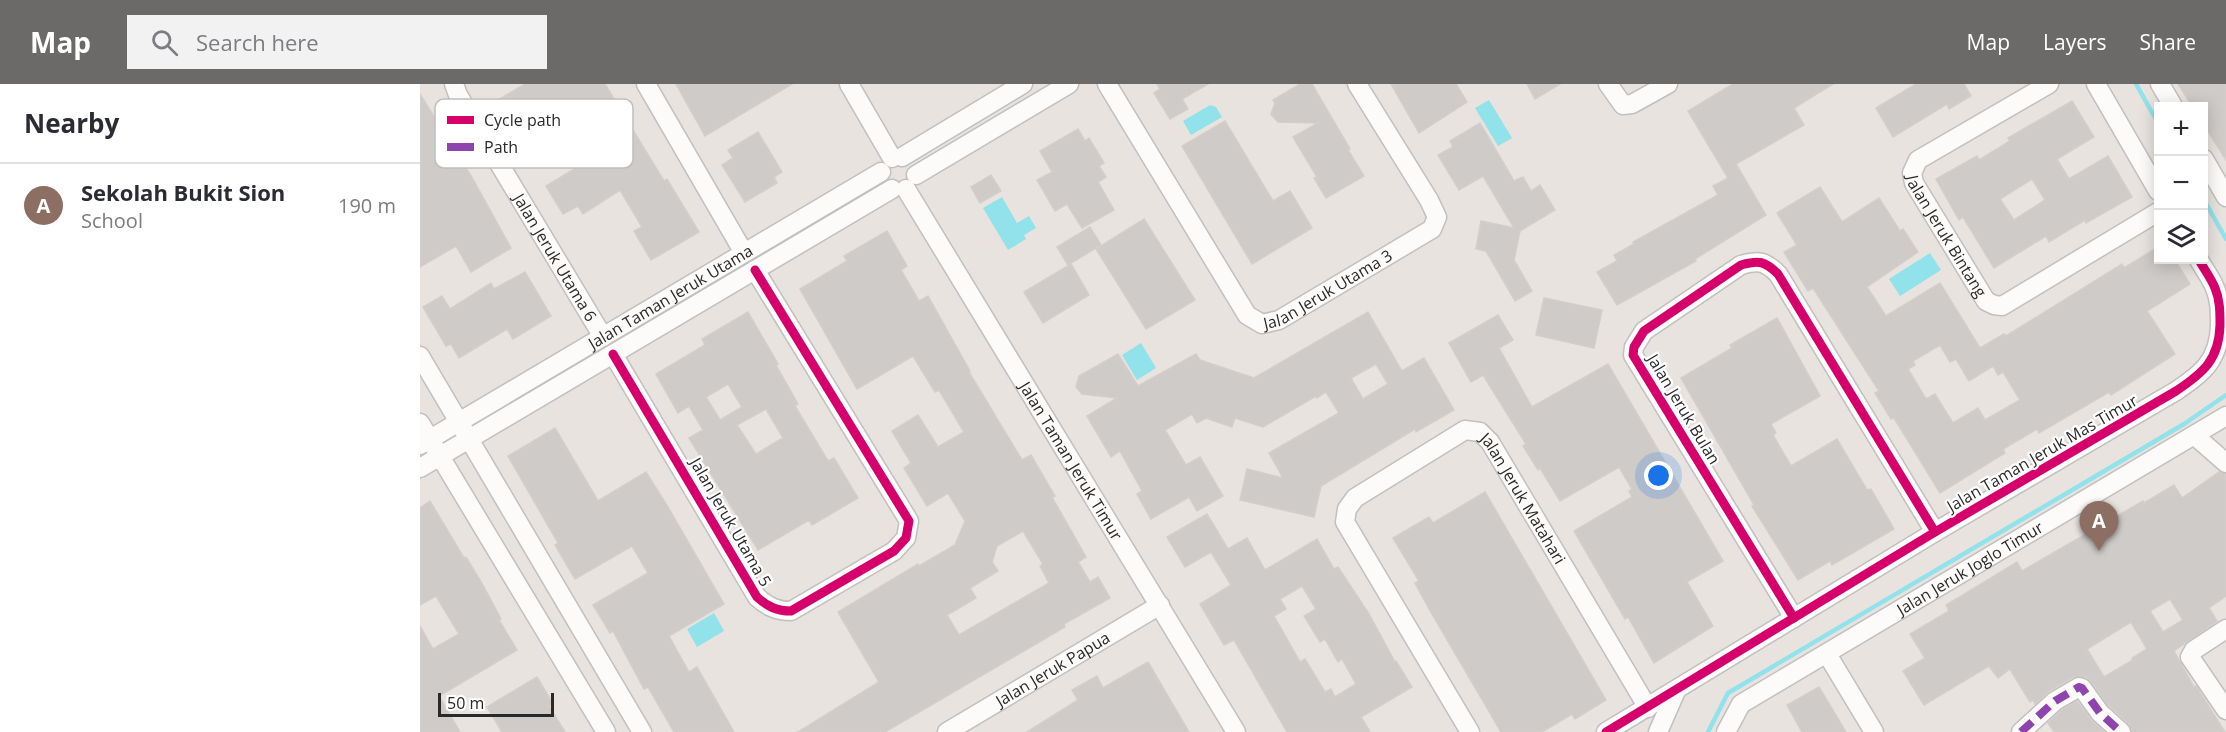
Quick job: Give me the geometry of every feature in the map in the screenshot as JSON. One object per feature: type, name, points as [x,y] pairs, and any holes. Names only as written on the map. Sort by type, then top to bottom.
[{"type":"street","name":"Jalan Jeruk Utama 6","points":[[454,84],[460,99]]},
{"type":"street","points":[[646,84],[744,253]]},
{"type":"street","points":[[849,84],[892,162]]},
{"type":"street","name":"Jalan Taman Jeruk Utama","points":[[425,442],[1023,84]]},
{"type":"street","name":"Jalan Taman Jeruk Utama","points":[[420,468],[905,184],[1070,84]]},
{"type":"street","name":"Jalan Jeruk Utama 3","points":[[1107,84],[1247,315],[1262,324],[1279,320],[1432,229],[1437,217],[1429,200],[1357,84]]},
{"type":"street","points":[[1608,84],[1623,105],[1632,105],[1668,84]]},
{"type":"street","name":"Jalan Jeruk Bintang","points":[[2049,84],[1918,160],[1912,173],[1914,183],[1986,300],[1994,305],[2002,306],[2154,214]]},
{"type":"street","points":[[2096,84],[2154,184]]},
{"type":"street","points":[[2160,84],[2171,102]]},
{"type":"street","points":[[892,162],[912,163],[905,184],[882,179],[892,162]]},
{"type":"street","points":[[2208,166],[2226,197]]},
{"type":"street","name":"Jalan Jeruk Utama 6","points":[[502,168],[603,336]]},
{"type":"street","name":"Jalan Taman Jeruk Timur","points":[[905,184],[1236,732]]},
{"type":"street","name":"Jalan Jeruk Bulan","points":[[1794,618],[1633,356],[1634,347],[1644,331],[1741,265],[1753,262],[1768,264],[1778,274],[1935,532]]},
{"type":"street","name":"Jalan Taman Jeruk Mas Timur","points":[[1606,732],[1935,532],[2176,392],[2202,372],[2215,354],[2220,336],[2220,309],[2215,288],[2201,264]]},
{"type":"street","name":"Jalan Jeruk Utama 5","points":[[613,354],[757,597],[768,606],[781,611],[791,611],[894,551],[906,538],[909,521],[755,270]]},
{"type":"street","points":[[420,356],[642,732]]},
{"type":"street","name":"Jalan Jeruk Joglo Timur","points":[[1726,732],[1741,704],[2226,416]]},
{"type":"street","points":[[420,423],[425,442],[440,456],[606,732]]},
{"type":"street","name":"Jalan Jeruk Matahari","points":[[1470,732],[1345,522],[1347,509],[1355,498],[1465,430],[1480,432],[1490,442],[1648,708]]},
{"type":"street","points":[[2194,435],[2226,463]]},
{"type":"street","name":"Jalan Jeruk Papua","points":[[947,732],[1160,605]]},
{"type":"street","points":[[2226,629],[2194,650],[2190,657],[2226,710]]},
{"type":"street","points":[[1827,654],[1874,732]]},
{"type":"street","points":[[2022,732],[2055,701],[2079,687],[2100,713],[2121,732]]},
{"type":"street","points":[[1658,732],[1676,691]]},
{"type":"water","points":[[1489,100],[1512,138],[1498,146],[1475,108]]},
{"type":"water","points":[[1210,105],[1216,107],[1222,117],[1191,135],[1183,121]]},
{"type":"water","points":[[1002,197],[1017,223],[1029,216],[1036,228],[1024,235],[1026,239],[1008,250],[983,208]]},
{"type":"water","points":[[1930,253],[1941,270],[1900,296],[1889,279]]},
{"type":"water","points":[[1141,343],[1156,368],[1137,380],[1122,355]]},
{"type":"water","points":[[714,613],[724,631],[697,647],[687,629]]},
{"type":"building","points":[[525,84],[605,84],[614,99],[500,99]]},
{"type":"building","points":[[676,84],[792,84],[705,136]]},
{"type":"building","points":[[1157,84],[1208,84],[1182,99],[1188,109],[1170,119],[1154,93],[1160,89]]},
{"type":"building","points":[[1300,84],[1312,84],[1364,176],[1326,198],[1314,178],[1317,177],[1293,137],[1318,123],[1278,122],[1271,114],[1275,103],[1273,100]]},
{"type":"building","points":[[1391,84],[1456,84],[1467,102],[1419,133]]},
{"type":"building","points":[[1527,84],[1560,84],[1535,99]]},
{"type":"building","points":[[1733,84],[1833,84],[1794,108],[1804,125],[1736,164],[1766,215],[1695,259],[1696,261],[1617,305],[1597,272],[1617,261],[1614,255],[1634,244],[1633,242],[1718,195],[1713,186],[1728,178],[1688,111]]},
{"type":"building","points":[[1916,84],[1964,84],[1971,96],[1949,109],[1947,104],[1893,137],[1876,108]]},
{"type":"building","points":[[2178,84],[2226,84],[2226,160],[2208,131],[2208,102],[2189,102]]},
{"type":"building","points":[[420,94],[435,118],[435,168],[466,168],[511,248],[471,272],[456,246],[420,267]]},
{"type":"building","points":[[2072,101],[2094,137],[2057,159],[2069,179],[2108,156],[2132,197],[2086,223],[2085,220],[2049,242],[2046,236],[1994,268],[1963,217],[1959,220],[1936,179],[1977,156],[1979,160],[2010,141],[2008,138]],"holes":[[[2032,179],[2045,200],[2014,220],[2000,199]]]},
{"type":"building","points":[[1225,121],[1273,201],[1290,191],[1312,228],[1252,264],[1182,146]]},
{"type":"building","points":[[1480,123],[1514,181],[1523,177],[1531,191],[1540,185],[1555,210],[1520,231],[1514,260],[1532,291],[1515,301],[1486,251],[1476,249],[1481,221],[1514,228],[1483,176],[1459,190],[1438,155],[1453,147],[1450,141]]},
{"type":"building","points":[[1078,129],[1085,141],[1089,138],[1104,163],[1099,166],[1106,177],[1098,182],[1114,210],[1082,228],[1067,204],[1055,211],[1037,180],[1052,172],[1040,151]]},
{"type":"building","points":[[633,130],[664,181],[667,179],[699,232],[651,260],[634,231],[642,227],[620,190],[583,214],[578,206],[563,214],[546,186],[576,168],[633,168]]},
{"type":"building","points":[[758,132],[782,172],[774,177],[777,183],[745,202],[722,165],[733,158],[728,150]]},
{"type":"building","points":[[991,175],[1001,191],[980,203],[971,187]]},
{"type":"building","points":[[1820,187],[1842,222],[1879,198],[1900,231],[1903,229],[1918,252],[1867,287],[1886,316],[1940,283],[1980,348],[2004,334],[2006,336],[2122,264],[2124,268],[2154,249],[2154,264],[2178,264],[2190,284],[2147,311],[2175,354],[2111,395],[2109,392],[2039,433],[2037,429],[2003,449],[2005,453],[1940,493],[1894,418],[1891,419],[1875,393],[1879,391],[1813,288],[1808,291],[1784,252],[1797,245],[1777,213]],"holes":[[[1940,345],[1950,362],[1956,359],[1969,381],[1993,366],[1998,375],[2003,372],[2020,400],[1985,420],[1978,408],[1953,423],[1935,394],[1926,399],[1908,369],[1915,365],[1913,361]]]},
{"type":"building","points":[[1144,219],[1195,300],[1146,329],[1096,249]]},
{"type":"building","points":[[1090,227],[1101,245],[1068,265],[1057,247]]},
{"type":"building","points":[[887,231],[907,266],[901,270],[919,301],[928,296],[969,372],[1022,460],[1031,455],[1086,557],[1078,562],[1090,582],[1098,577],[1110,598],[1064,624],[1065,627],[885,732],[798,732],[879,682],[838,612],[918,564],[919,566],[955,545],[965,521],[948,493],[927,506],[904,468],[911,463],[892,431],[918,415],[938,447],[964,432],[939,390],[935,392],[913,356],[857,389],[800,289],[847,261],[844,256]],"holes":[[[1023,531],[1043,564],[1040,566],[1049,583],[959,635],[947,615],[976,598],[970,588],[998,571],[992,562],[997,546]]]},
{"type":"building","points":[[1071,264],[1089,295],[1043,323],[1024,292]]},
{"type":"building","points":[[525,272],[551,316],[513,339],[507,329],[459,358],[451,344],[446,346],[423,307],[442,296],[450,309],[491,283],[494,289]]},
{"type":"building","points":[[1544,298],[1602,310],[1594,348],[1536,335]]},
{"type":"building","points":[[748,312],[798,404],[795,406],[828,461],[834,458],[858,498],[812,525],[809,520],[758,550],[689,438],[703,430],[689,406],[678,413],[656,374],[705,345],[702,339]],"holes":[[[728,384],[742,407],[720,420],[706,397]],[[766,409],[783,438],[756,454],[737,425]]]},
{"type":"building","points":[[1368,312],[1402,371],[1424,358],[1454,410],[1416,432],[1415,429],[1321,486],[1314,517],[1240,500],[1247,469],[1283,478],[1269,453],[1339,413],[1326,392],[1263,427],[1235,418],[1232,427],[1206,418],[1197,423],[1192,414],[1165,430],[1186,465],[1200,457],[1223,496],[1197,511],[1189,497],[1151,519],[1137,494],[1142,491],[1120,451],[1111,457],[1087,416],[1117,398],[1082,394],[1076,387],[1079,376],[1118,354],[1138,386],[1196,354],[1200,360],[1254,378]],"holes":[[[1376,364],[1388,384],[1363,399],[1351,378]]]},
{"type":"building","points":[[1498,315],[1513,340],[1499,348],[1532,407],[1608,364],[1723,561],[1687,582],[1713,626],[1654,663],[1628,617],[1625,619],[1574,531],[1632,497],[1629,491],[1632,489],[1619,467],[1560,501],[1540,468],[1538,470],[1523,446],[1526,444],[1483,375],[1471,382],[1449,343]]},
{"type":"building","points":[[1777,318],[1820,396],[1771,424],[1776,433],[1773,435],[1791,466],[1837,439],[1867,490],[1871,489],[1894,529],[1832,565],[1830,561],[1798,580],[1752,506],[1754,505],[1681,378],[1732,348],[1730,345]]},
{"type":"building","points":[[555,428],[598,501],[646,472],[668,507],[724,604],[669,636],[689,672],[697,667],[734,732],[674,732],[648,687],[644,689],[613,631],[610,633],[593,605],[648,573],[632,546],[575,579],[555,545],[558,543],[508,456]]},
{"type":"building","points":[[2219,472],[2226,474],[2226,596],[2209,608],[2217,621],[2174,651],[2194,687],[2196,686],[2225,732],[2132,732],[2129,724],[2108,705],[2086,677],[2073,677],[2049,691],[2035,704],[2033,700],[2030,702],[2010,669],[1998,678],[1989,666],[1924,705],[1903,671],[1925,658],[1910,634],[1949,611],[1946,605],[2017,562],[2022,571],[2174,485],[2182,498]],"holes":[[[2170,599],[2183,620],[2163,632],[2150,611]],[[2131,622],[2147,649],[2104,677],[2087,649]]]},
{"type":"building","points":[[1485,492],[1606,700],[1575,719],[1572,714],[1542,732],[1501,732],[1429,609],[1415,583],[1419,581],[1393,538],[1429,517],[1433,523]]},
{"type":"building","points":[[430,501],[483,585],[501,619],[499,620],[517,650],[439,696],[460,732],[420,732],[420,626],[433,649],[459,634],[436,596],[420,605],[420,508]]},
{"type":"building","points":[[1207,514],[1228,549],[1247,538],[1265,570],[1317,539],[1334,569],[1338,567],[1369,614],[1395,662],[1412,687],[1361,717],[1370,732],[1287,732],[1234,640],[1224,645],[1200,604],[1231,585],[1211,552],[1185,567],[1167,537]],"holes":[[[1302,586],[1316,609],[1304,616],[1320,642],[1325,639],[1338,662],[1342,659],[1356,684],[1335,697],[1331,689],[1325,692],[1305,659],[1300,662],[1274,616],[1286,609],[1280,599]]]},
{"type":"building","points":[[1148,662],[1189,732],[1027,732],[1078,700],[1072,690],[1097,676],[1103,688]]},
{"type":"building","points":[[537,677],[553,704],[549,706],[565,732],[502,732],[487,707]]},
{"type":"building","points":[[1819,687],[1846,732],[1802,732],[1787,705]]},
{"type":"building","points":[[2077,701],[2091,720],[2104,732],[2054,732],[2048,723],[2062,710]]},
{"type":"waterway","points":[[2136,84],[2154,116]]},
{"type":"waterway","points":[[2208,207],[2226,239]]},
{"type":"waterway","points":[[1708,732],[1728,693],[2184,424],[2226,395]]},
{"type":"marked path","points":[[2021,732],[2055,701],[2079,687],[2100,713],[2121,732]]},
{"type":"cycle path","points":[[1794,618],[1633,355],[1634,347],[1644,331],[1741,265],[1761,263],[1769,266],[1778,274],[1935,532]]},
{"type":"cycle path","points":[[1606,732],[1935,532],[2176,391],[2194,378],[2213,357],[2220,325],[2217,293],[2201,264]]},
{"type":"cycle path","points":[[613,354],[757,597],[765,603],[773,608],[791,611],[894,551],[906,538],[909,521],[755,270]]},
{"type":"place","name":"Sekolah Bukit Sion","points":[[2099,551]]}]
